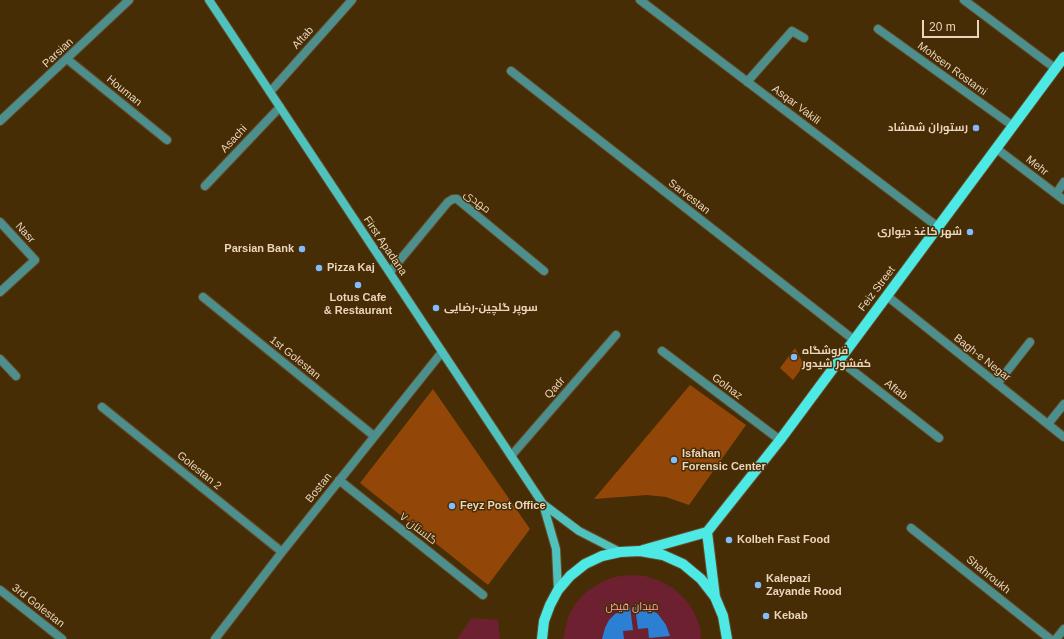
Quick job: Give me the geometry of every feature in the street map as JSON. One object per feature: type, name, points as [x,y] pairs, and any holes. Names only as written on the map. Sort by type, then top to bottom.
[{"type":"main road","name":"First Apadana","points":[[209,0],[543,504]]},
{"type":"main road","name":"Feiz Street","points":[[707,532],[780,440],[1064,58]]},
{"type":"main road","points":[[543,504],[579,531],[620,552]]},
{"type":"main road","points":[[543,504],[556,549],[558,590]]},
{"type":"main road","points":[[640,551],[707,532],[715,597]]},
{"type":"main road","points":[[542,639],[544,621],[550,605],[558,590],[570,576],[585,564],[602,556],[620,552],[640,551],[663,555],[683,564],[701,579],[715,597],[723,616],[727,639]]},
{"type":"street","name":"Parsian","points":[[0,121],[130,0]]},
{"type":"street","name":"Aftab","points":[[270,92],[352,0]]},
{"type":"street","name":"Asqar Vakili","points":[[640,0],[938,227]]},
{"type":"street","points":[[964,0],[1056,69]]},
{"type":"street","name":"Mohsen Rostami","points":[[878,29],[1013,126]]},
{"type":"street","points":[[747,82],[792,31],[804,38]]},
{"type":"street","name":"Houman","points":[[67,59],[167,140]]},
{"type":"street","name":"Sarvestan","points":[[511,71],[854,340]]},
{"type":"street","name":"Asachi","points":[[205,186],[280,107]]},
{"type":"street","name":"Mehr","points":[[997,148],[1064,200]]},
{"type":"street","points":[[1056,194],[1064,182]]},
{"type":"street","name":"مهدی","points":[[390,272],[448,202],[453,199],[457,199],[544,271]]},
{"type":"street","name":"Nasr","points":[[0,222],[35,260],[0,292]]},
{"type":"street","name":"Bagh-e Negar","points":[[887,296],[1064,437]]},
{"type":"street","name":"1st Golestan","points":[[203,297],[374,436]]},
{"type":"street","name":"Qadr","points":[[511,456],[616,335]]},
{"type":"street","points":[[997,384],[1030,342]]},
{"type":"street","name":"Golnaz","points":[[662,351],[780,440]]},
{"type":"street","name":"Bostan","points":[[215,639],[282,552],[442,352]]},
{"type":"street","points":[[0,359],[16,376]]},
{"type":"street","name":"Aftab","points":[[839,360],[939,438]]},
{"type":"street","points":[[1048,424],[1064,404]]},
{"type":"street","name":"Golestan 2","points":[[102,407],[282,552]]},
{"type":"street","name":"گلستان ۷","points":[[339,480],[483,595]]},
{"type":"street","name":"Shahroukh","points":[[911,528],[1050,639]]},
{"type":"street","name":"3rd Golestan","points":[[0,590],[62,639]]},
{"type":"street","points":[[1056,639],[1064,629]]},
{"type":"green space","name":"میدان فیض","points":[[629,575],[645,576],[660,581],[673,588],[685,599],[694,612],[700,627],[701,639],[563,639],[568,617],[576,603],[586,592],[600,583],[614,577]]},
{"type":"green space","points":[[472,618],[498,620],[500,639],[457,639]]},
{"type":"water","points":[[630,607],[633,630],[623,631],[624,639],[602,639],[609,620],[615,614]]},
{"type":"water","points":[[635,607],[647,608],[658,614],[666,625],[670,636],[649,638],[648,628],[638,629]]},
{"type":"building","name":"فروشگاه کفشور شیدور","points":[[795,348],[804,365],[793,380],[780,368]]},
{"type":"building","name":"Isfahan Forensic Center","points":[[690,385],[746,425],[689,505],[666,497],[647,495],[594,499]]},
{"type":"building","name":"Feyz Post Office","points":[[433,389],[530,529],[488,585],[360,483]]},
{"type":"place","name":"رستوران شمشاد","points":[[976,128]]},
{"type":"place","name":"شهر کاغذ دیواری","points":[[970,232]]},
{"type":"place","name":"Parsian Bank","points":[[302,249]]},
{"type":"place","name":"Pizza Kaj","points":[[319,268]]},
{"type":"place","name":"Lotus Cafe & Restaurant","points":[[358,285]]},
{"type":"place","name":"سوپر گلچین-رضایی","points":[[436,308]]},
{"type":"place","name":"فروشگاه کفشور شیدور","points":[[794,357]]},
{"type":"place","name":"Isfahan Forensic Center","points":[[674,460]]},
{"type":"place","name":"Feyz Post Office","points":[[452,506]]},
{"type":"place","name":"Kolbeh Fast Food","points":[[729,540]]},
{"type":"place","name":"Kalepazi Zayande Rood","points":[[758,585]]},
{"type":"place","name":"Kebab","points":[[766,616]]}]
